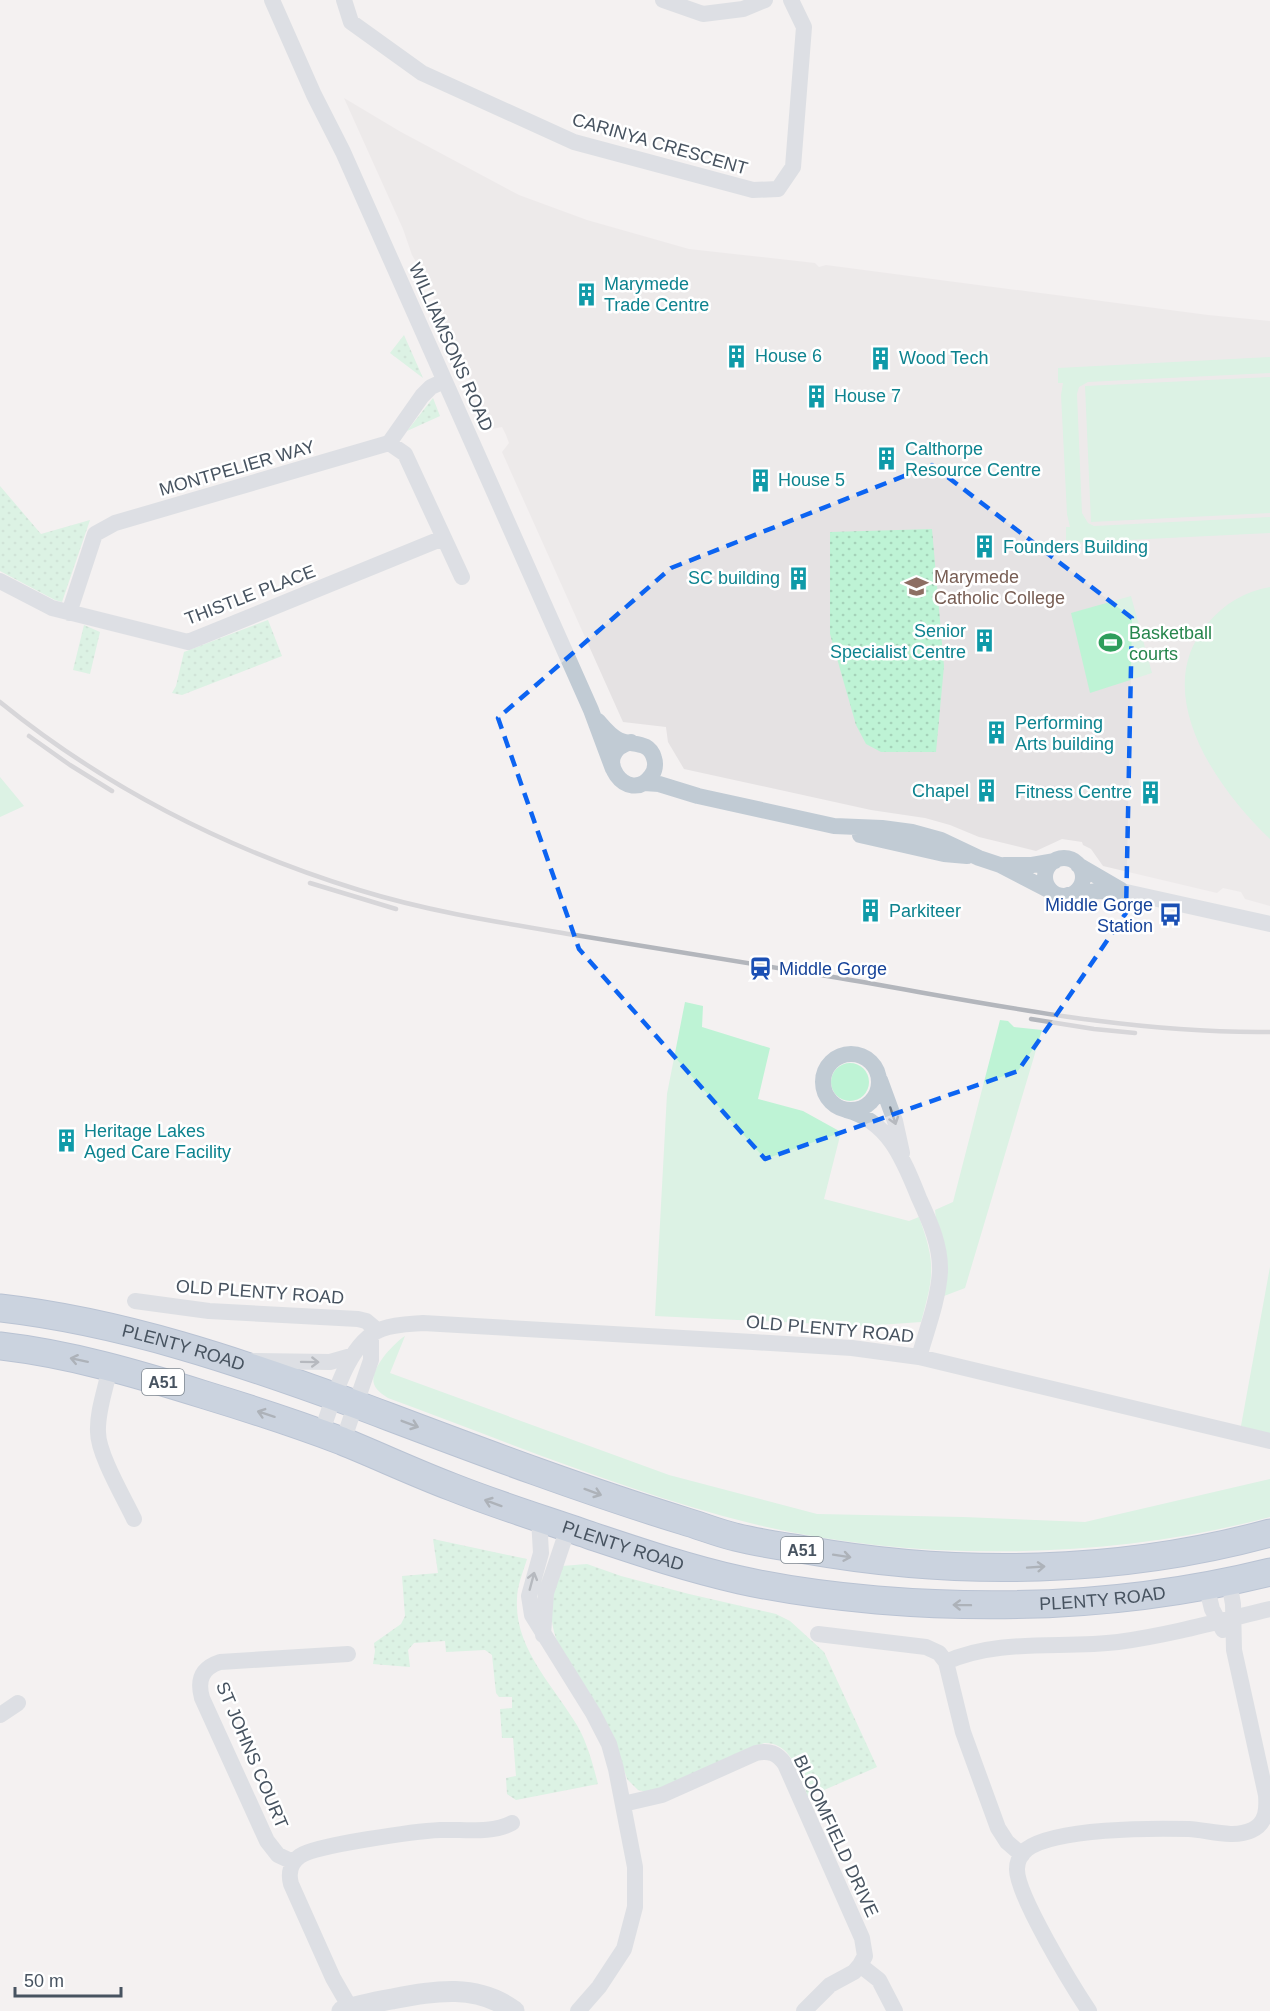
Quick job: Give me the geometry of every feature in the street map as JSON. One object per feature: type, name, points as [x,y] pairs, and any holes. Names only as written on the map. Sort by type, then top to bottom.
[{"type":"highway","name":"PLENTY ROAD","points":[[0,1308],[63,1317],[123,1330],[231,1360],[633,1506],[735,1538],[858,1559],[963,1568],[1017,1568],[1168,1554],[1270,1533]]},
{"type":"highway","name":"PLENTY ROAD","points":[[0,1346],[110,1367],[269,1415],[539,1519],[677,1565],[786,1589],[842,1597],[949,1605],[1009,1606],[1133,1598],[1217,1584],[1270,1572]]},
{"type":"highway","points":[[533,1470],[562,1501],[567,1511],[568,1528]]},
{"type":"street","name":"WILLIAMSONS ROAD","points":[[272,0],[314,95],[339,142],[591,710],[613,769]]},
{"type":"street","name":"CARINYA CRESCENT","points":[[344,0],[351,22],[422,73],[574,142],[753,190],[778,189],[793,167],[804,27],[791,0]]},
{"type":"street","points":[[663,0],[703,14],[743,9],[765,0]]},
{"type":"street","points":[[444,381],[431,387],[422,396],[389,443],[405,454],[462,577]]},
{"type":"street","name":"MONTPELIER WAY","points":[[69,613],[95,534],[101,529],[389,443]]},
{"type":"street","name":"THISTLE PLACE","points":[[0,581],[52,608],[188,642],[443,538]]},
{"type":"street","name":"WILLIAMSONS ROAD","points":[[591,710],[611,734],[619,740],[631,742]]},
{"type":"street","points":[[698,796],[669,776],[654,758],[650,749],[644,745],[631,742],[616,752],[612,762],[613,769],[619,779],[625,783],[659,784],[698,796],[834,826],[861,835],[935,852],[973,857],[1000,865],[1061,894],[1098,891],[1126,892],[1270,924]]},
{"type":"street","points":[[644,783],[654,771],[654,758]]},
{"type":"street","points":[[834,826],[875,827],[912,832],[941,840],[973,857]]},
{"type":"street","points":[[1000,865],[1032,865],[1069,859],[1126,892]]},
{"type":"street","points":[[1055,861],[1048,867],[1045,877],[1048,886],[1061,894],[1075,892],[1082,883],[1082,871],[1078,864]]},
{"type":"street","points":[[903,1160],[895,1121],[878,1074],[871,1062],[858,1055],[844,1055],[831,1062],[823,1076],[825,1092],[832,1103],[874,1123],[891,1141],[903,1160],[932,1227],[939,1257],[937,1289],[919,1357]]},
{"type":"street","points":[[846,1110],[860,1109],[872,1101],[879,1089],[878,1074]]},
{"type":"street","name":"OLD PLENTY ROAD","points":[[135,1301],[209,1311],[350,1318],[366,1321],[375,1334],[396,1326],[423,1323],[852,1348],[919,1357],[1270,1441]]},
{"type":"street","points":[[332,1438],[345,1400],[351,1356],[357,1347],[375,1334]]},
{"type":"street","points":[[332,1438],[345,1400],[371,1359],[375,1334]]},
{"type":"street","points":[[231,1360],[316,1363],[336,1361],[351,1356]]},
{"type":"street","points":[[110,1367],[98,1423],[98,1435],[101,1448],[134,1519]]},
{"type":"street","points":[[539,1519],[541,1553],[530,1587],[529,1604],[532,1615],[604,1733],[616,1769],[635,1867],[635,1907],[624,1949],[612,1969],[578,2010]]},
{"type":"street","points":[[543,1635],[546,1593],[568,1528]]},
{"type":"street","points":[[1089,2011],[1074,1988],[1021,1887],[1017,1871],[1022,1855],[1040,1843],[1091,1832],[1132,1829],[1191,1829],[1239,1833],[1252,1831],[1259,1825],[1266,1813],[1266,1794],[1226,1619],[1233,1604],[1217,1584]]},
{"type":"street","points":[[1217,1584],[1212,1609],[1226,1619]]},
{"type":"street","points":[[946,1662],[963,1654],[986,1649],[1118,1642],[1270,1609]]},
{"type":"street","points":[[818,1634],[926,1647],[939,1653],[946,1662],[963,1732],[998,1828],[1007,1842],[1022,1855]]},
{"type":"street","name":"ST JOHNS COURT","points":[[293,1862],[278,1855],[267,1841],[202,1698],[200,1680],[204,1671],[220,1662],[348,1654]]},
{"type":"street","points":[[0,1714],[18,1703]]},
{"type":"street","name":"BLOOMFIELD DRIVE","points":[[623,1804],[662,1796],[756,1754],[768,1751],[777,1756],[785,1764],[862,1938],[865,1956],[860,1965]]},
{"type":"street","points":[[512,1823],[482,1830],[433,1830],[312,1850],[293,1862],[290,1881],[346,2010],[407,1996],[449,1990],[479,1994],[514,2011]]},
{"type":"street","points":[[804,2011],[830,1985],[854,1972],[860,1965],[879,1980],[895,2011]]},
{"type":"street","points":[[1074,1988],[1081,2011]]},
{"type":"highlighted area","points":[[932,465],[1132,618],[1126,913],[1018,1071],[765,1159],[579,949],[498,718],[671,568]]},
{"type":"shaded area","name":"Marymede Catholic College","points":[[344,98],[401,132],[519,195],[587,220],[689,249],[815,263],[819,267],[826,265],[1208,315],[1270,321],[1270,906],[1245,899],[1241,892],[1223,888],[1217,893],[1103,866],[1091,849],[1082,842],[1062,839],[1036,851],[979,837],[925,818],[871,810],[684,769],[668,742],[666,727],[623,722],[502,452],[509,443],[506,435],[502,427],[492,429],[422,272],[412,255],[403,229]]},
{"type":"green space","points":[[404,335],[423,378],[390,353]]},
{"type":"green space","points":[[1270,357],[1270,373],[1088,382],[1079,387],[1077,394],[1082,513],[1088,523],[1094,526],[1270,517],[1270,533],[1066,543],[1066,527],[1070,527],[1067,514],[1061,395],[1063,383],[1058,383],[1058,368]]},
{"type":"green space","points":[[1270,377],[1270,513],[1091,522],[1085,386]]},
{"type":"green space","points":[[433,398],[440,416],[407,431]]},
{"type":"green space","points":[[0,486],[41,534],[90,520],[62,602],[0,571]]},
{"type":"green space","points":[[932,529],[944,666],[936,752],[881,752],[866,744],[856,725],[830,634],[830,532]]},
{"type":"green space","points":[[1270,587],[1270,839],[1230,794],[1211,767],[1197,738],[1187,708],[1185,679],[1191,650],[1214,616],[1228,604],[1244,595]]},
{"type":"green space","name":"Basketball courts","points":[[1131,596],[1152,673],[1090,693],[1071,613]]},
{"type":"green space","points":[[268,620],[282,656],[182,695],[172,693],[176,686],[184,652]]},
{"type":"green space","points":[[84,625],[100,632],[90,674],[73,670]]},
{"type":"green space","points":[[0,777],[24,806],[0,817]]},
{"type":"green space","points":[[685,1002],[703,1006],[702,1027],[770,1048],[758,1099],[803,1111],[841,1132],[824,1199],[909,1221],[919,1217],[931,1258],[931,1281],[921,1322],[865,1326],[655,1316],[667,1094]]},
{"type":"green space","points":[[1000,1020],[1008,1021],[1014,1027],[1042,1030],[965,1288],[944,1296],[935,1210],[953,1202]]},
{"type":"green space","points":[[850,1063],[863,1069],[869,1082],[863,1095],[850,1101],[837,1095],[831,1082],[837,1069]]},
{"type":"green space","points":[[1270,1267],[1270,1434],[1241,1426]]},
{"type":"green space","points":[[405,1336],[390,1373],[669,1475],[817,1514],[1085,1522],[1270,1479],[1270,1517],[1144,1542],[1013,1551],[946,1550],[816,1537],[754,1524],[661,1497],[388,1398],[375,1386],[373,1378],[389,1350]]},
{"type":"green space","points":[[433,1539],[527,1559],[517,1594],[518,1617],[522,1634],[538,1667],[582,1734],[598,1784],[516,1800],[507,1794],[506,1778],[516,1776],[513,1738],[502,1738],[500,1709],[512,1708],[512,1697],[499,1697],[496,1693],[492,1655],[485,1650],[446,1652],[445,1641],[414,1643],[408,1650],[410,1667],[373,1664],[374,1643],[401,1624],[405,1616],[402,1576],[438,1573]]},
{"type":"green space","points":[[587,1564],[621,1576],[689,1594],[776,1614],[790,1621],[824,1652],[877,1767],[808,1797],[798,1770],[788,1754],[774,1744],[764,1743],[661,1789],[647,1792],[638,1790],[627,1779],[612,1733],[555,1636],[552,1616],[553,1596],[562,1566]]},
{"type":"railway","points":[[0,702],[83,762],[170,813],[263,856],[386,898],[494,921],[1050,1014],[1160,1028],[1270,1032]]},
{"type":"railway","points":[[29,736],[112,791]]},
{"type":"railway","points":[[310,883],[396,909]]},
{"type":"railway","points":[[1031,1019],[1135,1033]]},
{"type":"place","name":"Marymede Trade Centre","points":[[586,294]]},
{"type":"place","name":"House 6","points":[[737,356]]},
{"type":"place","name":"Wood Tech","points":[[881,358]]},
{"type":"place","name":"House 7","points":[[816,396]]},
{"type":"place","name":"Calthorpe Resource Centre","points":[[887,459]]},
{"type":"place","name":"House 5","points":[[760,480]]},
{"type":"place","name":"Founders Building","points":[[985,547]]},
{"type":"place","name":"SC building","points":[[798,578]]},
{"type":"place","name":"Marymede Catholic College","points":[[916,587]]},
{"type":"place","name":"Senior Specialist Centre","points":[[984,641]]},
{"type":"place","name":"Basketball courts","points":[[1111,643]]},
{"type":"place","name":"Performing Arts building","points":[[997,733]]},
{"type":"place","name":"Chapel","points":[[987,791]]},
{"type":"place","name":"Fitness Centre","points":[[1150,792]]},
{"type":"place","name":"Parkiteer","points":[[871,911]]},
{"type":"place","name":"Middle Gorge Station","points":[[1171,915]]},
{"type":"place","name":"Middle Gorge","points":[[761,969]]},
{"type":"place","name":"Heritage Lakes Aged Care Facility","points":[[66,1141]]}]
